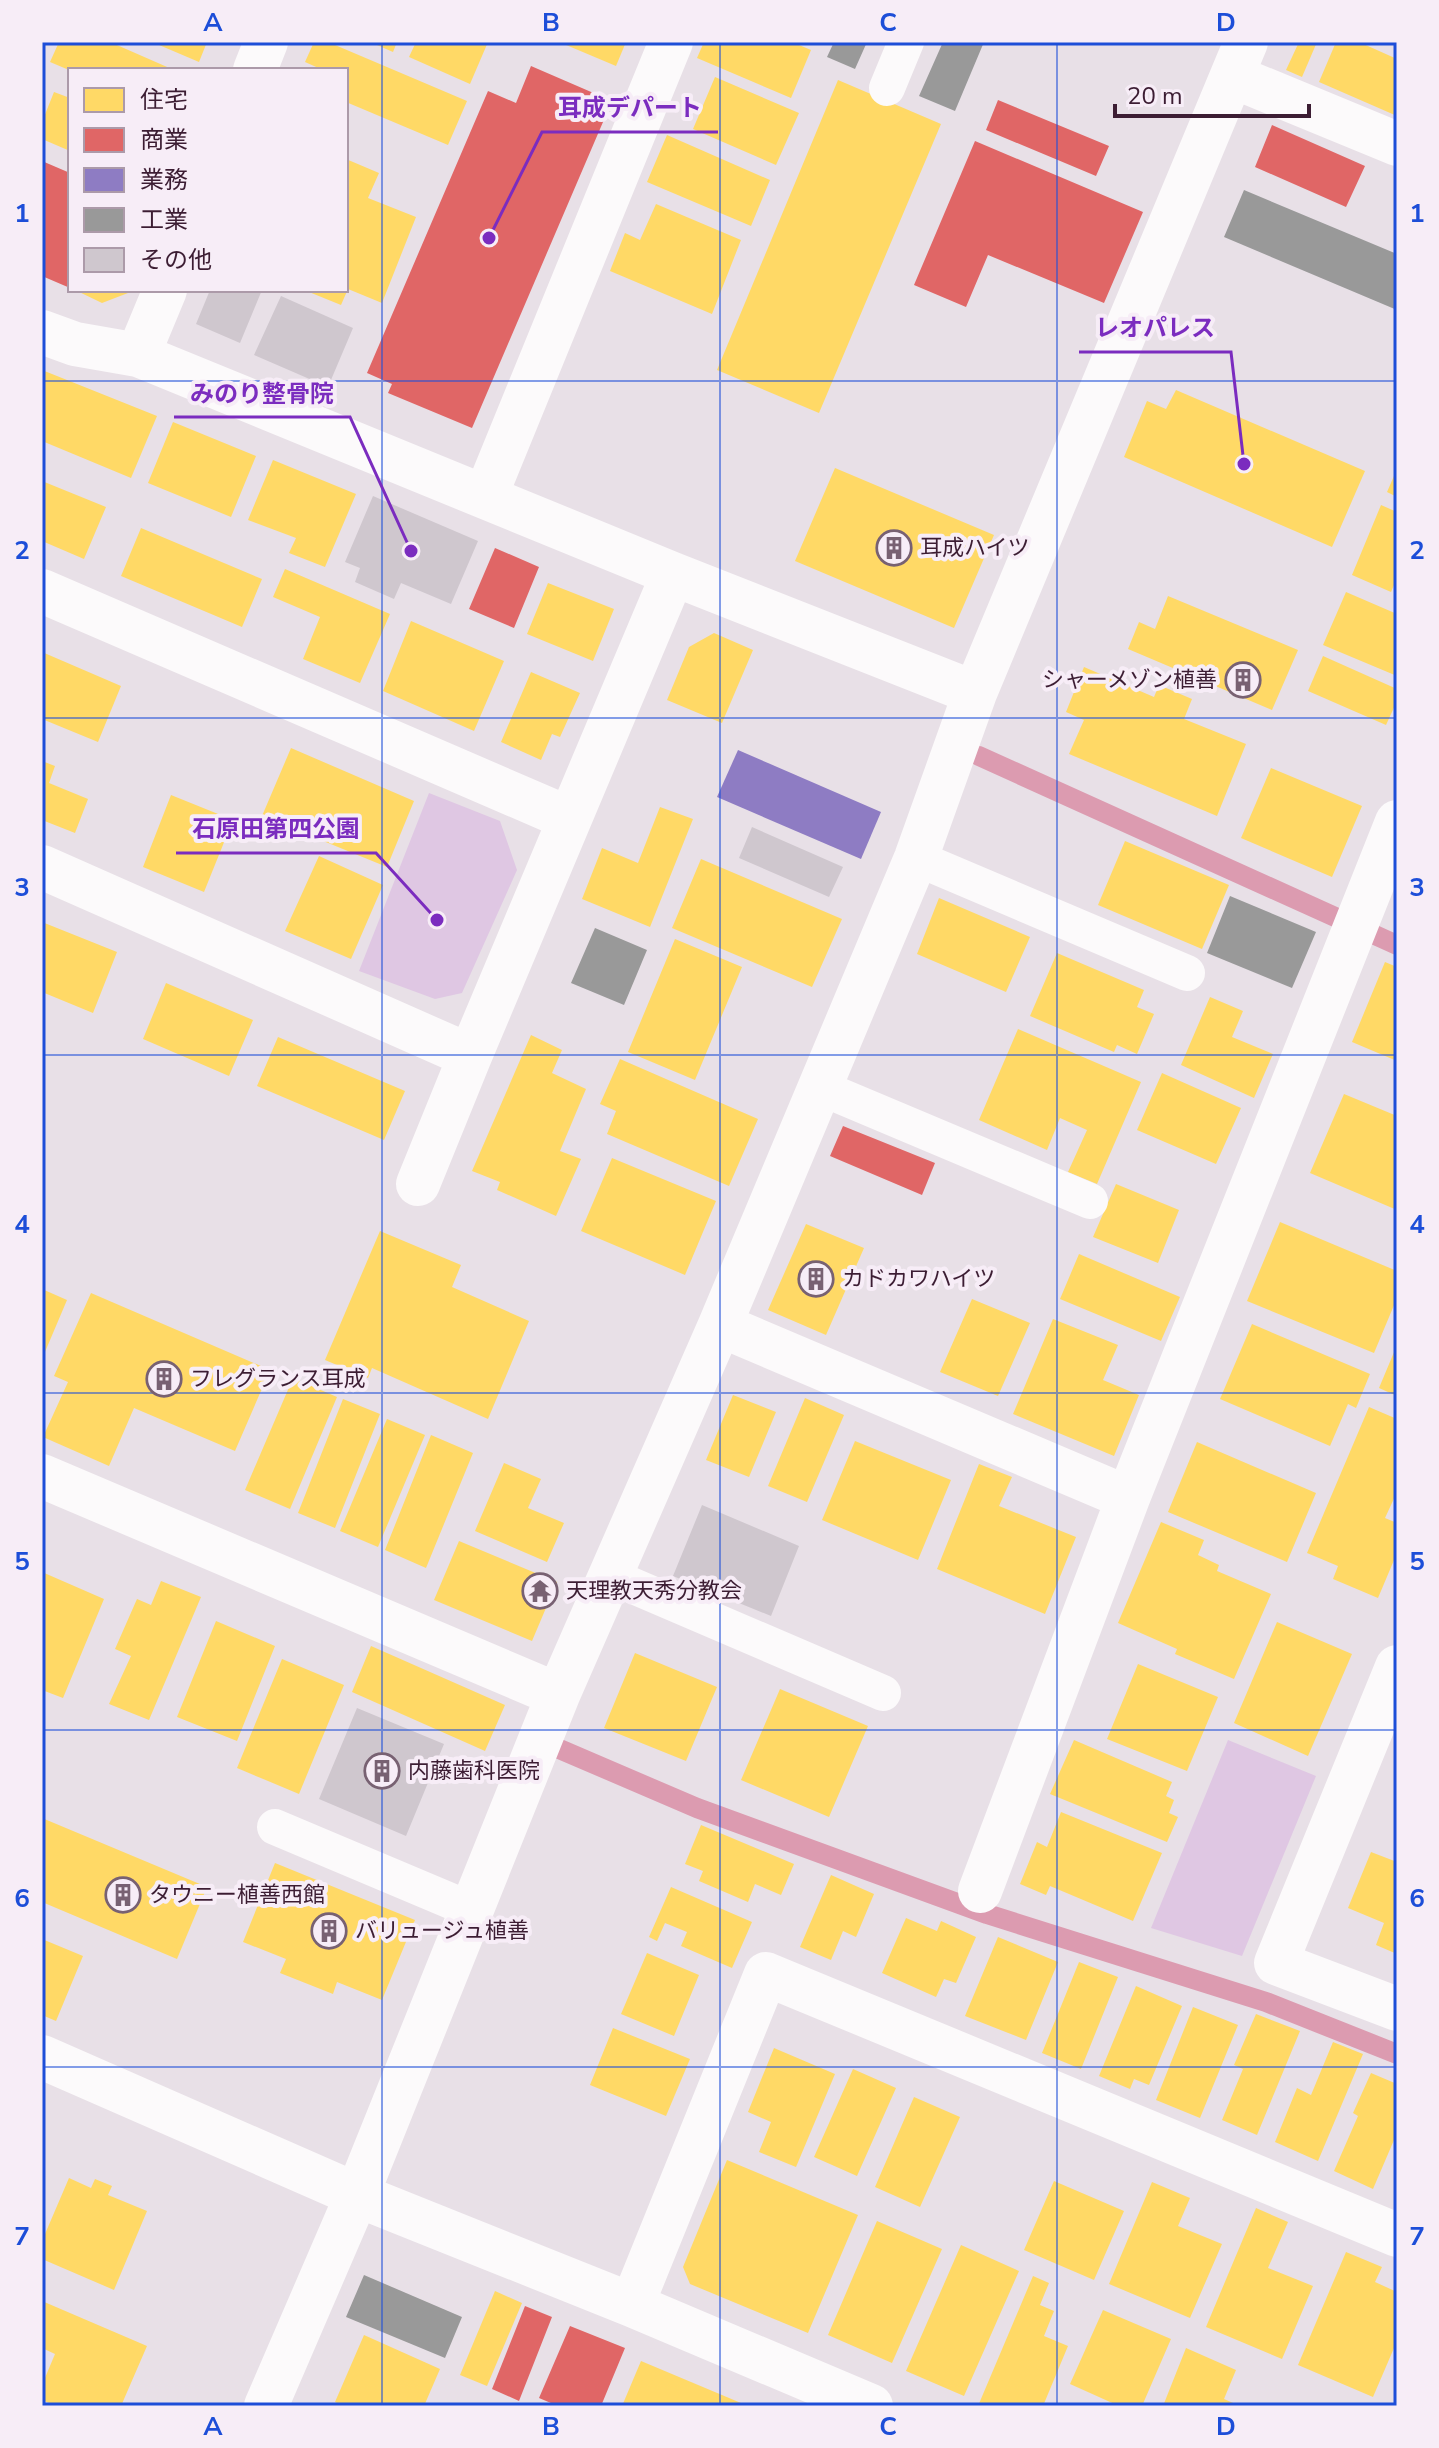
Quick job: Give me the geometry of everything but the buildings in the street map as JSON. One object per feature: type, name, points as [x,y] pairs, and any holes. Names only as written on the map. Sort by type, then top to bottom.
[{"type":"street","points":[[256,68],[266,42]]},
{"type":"street","points":[[486,495],[671,42]]},
{"type":"street","points":[[266,2406],[357,2195],[558,1695],[720,1325],[916,858],[975,693],[1239,59],[1397,144]]},
{"type":"street","points":[[138,355],[164,292]]},
{"type":"street","points":[[42,332],[75,344],[138,355],[673,574],[975,693]]},
{"type":"street","points":[[418,1184],[568,818],[673,574]]},
{"type":"street","points":[[42,591],[568,818]]},
{"type":"street","points":[[980,1891],[1128,1498],[1397,822]]},
{"type":"street","points":[[42,867],[470,1056]]},
{"type":"street","points":[[720,1325],[1128,1498]]},
{"type":"street","points":[[42,1476],[558,1695]]},
{"type":"street","points":[[1397,1667],[1276,1963],[1397,2009]]},
{"type":"street","points":[[632,2305],[766,1974],[1397,2235]]},
{"type":"street","points":[[42,2057],[357,2195],[632,2305],[871,2406]]},
{"type":"lane","points":[[887,88],[906,42]]},
{"type":"lane","points":[[916,858],[1187,973]]},
{"type":"lane","points":[[819,1087],[1090,1201]]},
{"type":"lane","points":[[610,1576],[883,1693]]},
{"type":"lane","points":[[275,1827],[472,1910]]},
{"type":"shaded area","points":[[429,793],[500,821],[517,870],[462,993],[435,999],[359,971]]},
{"type":"shaded area","points":[[1228,1740],[1316,1776],[1242,1956],[1151,1928]]},
{"type":"waterway","points":[[979,756],[1397,945]]},
{"type":"waterway","points":[[536,1739],[697,1808],[987,1914],[1266,2002],[1397,2054]]},
{"type":"place","name":"耳成デパート","points":[[489,238]]},
{"type":"place","name":"レオパレス","points":[[1244,464]]},
{"type":"place","name":"耳成ハイツ","points":[[894,548]]},
{"type":"place","name":"みのり整骨院","points":[[411,551]]},
{"type":"place","name":"シャーメゾン植善","points":[[1243,680]]},
{"type":"place","name":"石原田第四公園","points":[[437,920]]},
{"type":"place","name":"カドカワハイツ","points":[[816,1279]]},
{"type":"place","name":"フレグランス耳成","points":[[164,1379]]},
{"type":"place","name":"天理教天秀分教会","points":[[540,1591]]},
{"type":"place","name":"内藤歯科医院","points":[[382,1771]]},
{"type":"place","name":"タウニー植善西館","points":[[123,1895]]},
{"type":"place","name":"バリュージュ植善","points":[[329,1931]]}]
